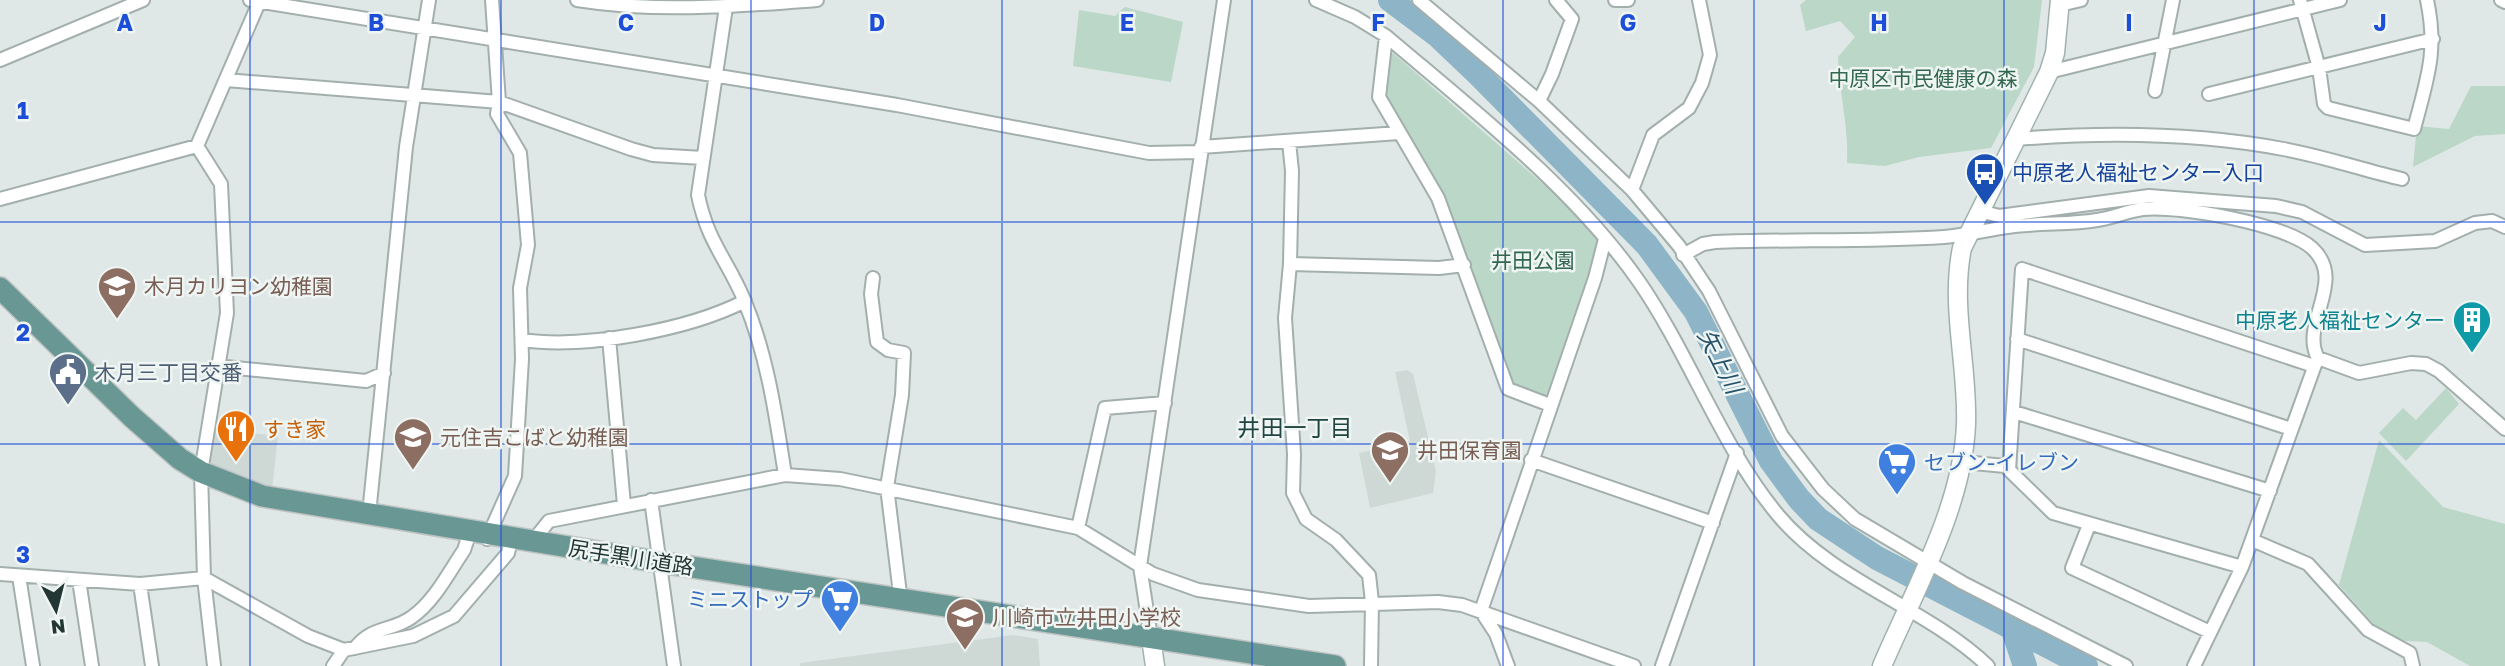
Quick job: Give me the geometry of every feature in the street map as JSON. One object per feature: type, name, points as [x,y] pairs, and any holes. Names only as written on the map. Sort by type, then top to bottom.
[{"type":"main road","name":"尻手黒川道路","points":[[0,288],[157,440],[202,476],[281,501],[369,514],[510,545],[1335,666]]},
{"type":"main road","name":"尻手黒川道路","points":[[0,300],[154,448],[227,493],[279,509],[481,538],[533,541],[660,566]]},
{"type":"main road","name":"尻手黒川道路","points":[[1151,641],[1281,666]]},
{"type":"street","points":[[0,60],[143,0]]},
{"type":"street","points":[[369,514],[412,95],[429,0]]},
{"type":"street","points":[[332,666],[363,637],[379,628],[403,623],[415,615],[464,550],[481,538],[515,476],[522,340],[520,288],[528,245],[520,153],[497,114],[499,102],[492,0]]},
{"type":"street","points":[[577,0],[624,7],[726,8],[817,0]]},
{"type":"street","points":[[1155,666],[1140,566],[1224,0]]},
{"type":"street","points":[[1317,0],[1355,17],[1386,36],[1568,196],[1640,282],[1699,380],[1737,453],[1779,517],[1840,567],[1944,629],[1988,666]]},
{"type":"street","points":[[1419,0],[1538,101],[1632,190],[1684,255],[1725,320],[1782,436],[1823,489],[1855,519],[1926,564],[2126,666]]},
{"type":"street","points":[[1538,101],[1552,74],[1572,19],[1556,0]]},
{"type":"street","points":[[1615,0],[1628,0]]},
{"type":"street","points":[[1632,190],[1653,135],[1689,108],[1702,83],[1710,55],[1699,0]]},
{"type":"street","points":[[1882,666],[1948,513],[1963,462],[1966,392],[1956,273],[1962,248],[2049,72],[2055,53],[2060,3],[2081,0]]},
{"type":"street","points":[[2155,91],[2173,0]]},
{"type":"street","points":[[2049,72],[2301,4],[2340,0]]},
{"type":"street","points":[[2301,4],[2319,68],[2324,104],[2328,108],[2414,129],[2433,53],[2427,0]]},
{"type":"street","points":[[197,146],[257,1],[897,105],[1149,153],[1399,133]]},
{"type":"street","points":[[726,8],[718,76],[698,195],[704,224],[745,301],[768,374],[785,475]]},
{"type":"street","points":[[1386,36],[1379,97],[1438,198],[1508,388],[1550,405]]},
{"type":"street","points":[[2209,94],[2433,39]]},
{"type":"street","points":[[226,80],[499,102],[631,149],[653,155],[703,158]]},
{"type":"street","points":[[2017,139],[2056,136],[2202,138],[2285,149],[2402,179]]},
{"type":"street","points":[[1289,142],[1292,171],[1290,264],[1285,318],[1294,454],[1293,493],[1306,519],[1336,540],[1365,570],[1370,581],[1371,666]]},
{"type":"street","points":[[0,199],[197,146]]},
{"type":"street","points":[[197,146],[221,184],[227,313],[216,366],[202,476],[204,578],[214,666]]},
{"type":"street","points":[[1980,211],[1999,216],[2150,196],[2276,206],[2302,212],[2365,245],[2384,246],[2435,241],[2475,223],[2492,221],[2505,227]]},
{"type":"street","points":[[1684,255],[1703,244],[1715,242],[1928,238],[2026,225],[2077,224],[2146,208],[2233,218],[2272,228],[2311,247],[2320,259],[2326,284],[2313,338],[2316,362],[2242,567],[2194,666]]},
{"type":"street","points":[[1481,611],[1595,278],[1605,239]]},
{"type":"street","points":[[1290,264],[1439,268],[1464,265]]},
{"type":"street","points":[[2008,470],[2022,269],[2316,362],[2359,373],[2411,363],[2426,364],[2439,371],[2505,429]]},
{"type":"street","points":[[873,278],[877,342],[888,350],[904,353],[905,367],[887,487],[902,604]]},
{"type":"street","points":[[522,340],[551,344],[609,338],[690,323],[722,313],[745,301]]},
{"type":"street","points":[[609,338],[624,505]]},
{"type":"street","points":[[2017,339],[2291,429]]},
{"type":"street","points":[[216,366],[366,381],[384,373]]},
{"type":"street","points":[[1078,528],[1105,408],[1165,402]]},
{"type":"street","points":[[2014,412],[2270,491]]},
{"type":"street","points":[[1662,666],[1737,453]]},
{"type":"street","points":[[1531,460],[1713,523]]},
{"type":"street","points":[[1963,462],[2005,466],[2053,513],[2089,526],[2242,567]]},
{"type":"street","points":[[533,541],[549,521],[624,505],[785,475],[840,478],[1078,528],[1172,583],[1235,597],[1309,606],[1438,602],[1481,611],[1634,666]]},
{"type":"street","points":[[651,500],[674,666]]},
{"type":"street","points":[[2089,526],[2072,568],[2210,632]]},
{"type":"street","points":[[2252,540],[2308,564],[2368,630],[2410,653],[2413,666]]},
{"type":"street","points":[[0,574],[139,584],[204,578],[308,636],[349,649],[413,636],[454,616],[508,553],[510,545]]},
{"type":"street","points":[[19,576],[33,666]]},
{"type":"street","points":[[79,580],[92,666]]},
{"type":"street","points":[[139,584],[152,666]]},
{"type":"street","points":[[1481,611],[1496,634],[1508,666]]},
{"type":"shaded area","points":[[1407,370],[1413,374],[1436,471],[1433,493],[1370,508],[1359,453],[1410,441],[1395,372]]},
{"type":"shaded area","points":[[211,428],[278,436],[272,490],[207,464]]},
{"type":"shaded area","name":"川崎市立井田小学校","points":[[1013,635],[1038,639],[1040,666],[800,666],[800,663]]},
{"type":"green space","name":"中原区市民健康の森","points":[[1806,0],[2042,0],[2034,67],[1991,148],[1919,157],[1885,166],[1847,163],[1847,136],[1838,57],[1855,37],[1840,21],[1806,31],[1800,5]]},
{"type":"green space","points":[[1125,7],[1183,22],[1171,82],[1073,66],[1079,10],[1115,16]]},
{"type":"green space","name":"井田公園","points":[[1393,53],[1557,196],[1601,243],[1550,394],[1545,398],[1512,385],[1443,197],[1385,97],[1388,57]]},
{"type":"green space","points":[[2471,86],[2505,86],[2505,134],[2475,136],[2413,167],[2417,126],[2449,129]]},
{"type":"green space","points":[[2446,388],[2459,404],[2406,461],[2379,433],[2403,408],[2416,420]]},
{"type":"green space","points":[[2379,440],[2443,507],[2505,524],[2505,666],[2470,666],[2427,642],[2388,640],[2339,585]]},
{"type":"waterway","name":"矢上川","points":[[1390,0],[1438,36],[1479,75],[1647,245],[1696,312],[1771,461],[1799,499],[1818,519],[1877,558],[2086,666]]},
{"type":"waterway","points":[[2013,630],[2025,666]]},
{"type":"place","name":"中原老人福祉センター入口","points":[[1985,206]]},
{"type":"place","name":"木月カリヨン幼稚園","points":[[117,320]]},
{"type":"place","name":"中原老人福祉センター","points":[[2472,354]]},
{"type":"place","name":"木月三丁目交番","points":[[68,406]]},
{"type":"place","name":"すき家","points":[[236,463]]},
{"type":"place","name":"元住吉こばと幼稚園","points":[[413,471]]},
{"type":"place","name":"井田保育園","points":[[1390,484]]},
{"type":"place","name":"セブン-イレブン","points":[[1897,496]]},
{"type":"place","name":"ミニストップ","points":[[840,633]]},
{"type":"place","name":"川崎市立井田小学校","points":[[965,651]]},
{"type":"district","name":"井田一丁目","points":[[1295,427]]}]
